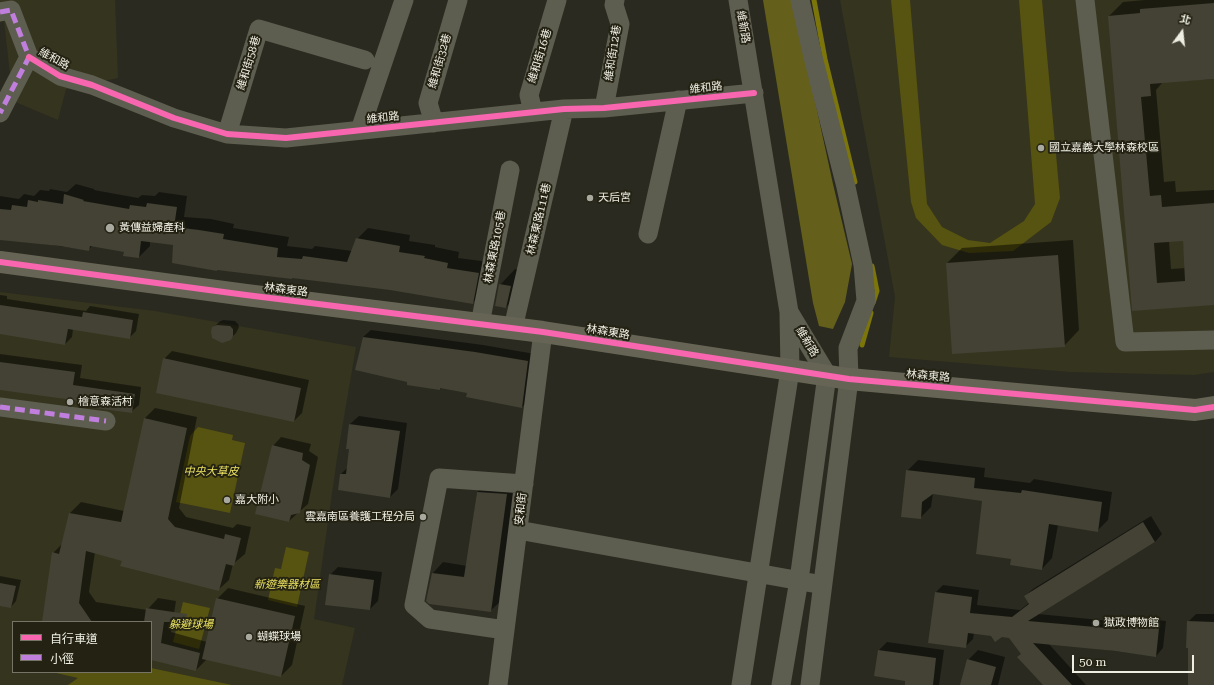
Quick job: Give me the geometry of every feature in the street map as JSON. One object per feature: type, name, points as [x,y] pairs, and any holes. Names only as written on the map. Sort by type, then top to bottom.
[{"type":"main road","name":"林森東路","points":[[0,262],[246,295],[543,332],[849,379],[1195,410],[1214,407]]},
{"type":"street","points":[[360,130],[404,0]]},
{"type":"street","name":"維和街32巷","points":[[434,123],[428,103],[458,0]]},
{"type":"street","name":"維和街16巷","points":[[533,112],[528,95],[557,0]]},
{"type":"street","name":"維和街12巷","points":[[604,108],[620,24],[614,5],[615,0]]},
{"type":"street","name":"維新路","points":[[738,0],[789,312],[827,375]]},
{"type":"street","points":[[800,0],[812,57],[846,187],[863,265],[866,301],[848,348],[849,379],[810,685]]},
{"type":"street","points":[[1085,0],[1125,342],[1214,340]]},
{"type":"street","points":[[0,12],[11,10],[29,57],[0,113]]},
{"type":"street","name":"維和街58巷","points":[[227,134],[260,29],[365,60]]},
{"type":"street","name":"維和路","points":[[29,57],[60,76],[92,86],[174,118],[227,134],[286,138],[564,109],[604,108],[754,93]]},
{"type":"street","points":[[648,234],[678,100]]},
{"type":"street","name":"林森東路111巷","points":[[513,328],[564,109]]},
{"type":"street","name":"林森東路105巷","points":[[480,324],[510,170]]},
{"type":"street","points":[[741,685],[790,370],[789,312]]},
{"type":"street","name":"安和街","points":[[498,685],[543,332]]},
{"type":"street","points":[[781,685],[799,580],[827,375]]},
{"type":"street","points":[[0,407],[106,421]]},
{"type":"street","points":[[505,630],[430,619],[414,605],[439,478],[524,484]]},
{"type":"street","points":[[518,530],[758,572],[823,585]]},
{"type":"shaded area","points":[[0,0],[115,0],[118,78],[66,89],[58,120],[13,101],[4,21],[0,22]]},
{"type":"shaded area","points":[[763,0],[793,0],[852,264],[845,302],[833,329],[819,326],[813,303]]},
{"type":"shaded area","name":"國立嘉義大學林森校區","points":[[840,0],[1214,0],[1214,372],[1194,375],[1070,372],[889,357],[895,297]]},
{"type":"shaded area","name":"嘉大附小","points":[[0,292],[155,311],[356,347],[337,458],[314,619],[355,628],[342,685],[0,685]]},
{"type":"green space","points":[[891,0],[910,0],[927,204],[942,227],[968,240],[990,243],[1024,221],[1035,204],[1019,0],[1042,0],[1060,198],[1051,222],[1013,251],[969,253],[942,245],[916,218],[911,202]]},
{"type":"green space","name":"中央大草皮","points":[[198,427],[233,435],[232,440],[245,443],[230,513],[176,502],[190,436]]},
{"type":"green space","name":"新遊樂器材區","points":[[286,547],[309,552],[297,607],[268,600],[275,568],[281,569]]},
{"type":"green space","name":"躲避球場","points":[[183,602],[210,608],[199,649],[173,642]]},
{"type":"green space","points":[[152,668],[232,685],[68,685],[78,678],[56,673],[152,673]]},
{"type":"building","points":[[1214,3],[1214,79],[1150,84],[1151,96],[1141,97],[1150,196],[1161,195],[1162,207],[1214,203],[1214,305],[1132,311],[1108,16],[1140,13],[1140,9]],"holes":[[[1183,241],[1185,281],[1157,283],[1154,243]]]},
{"type":"building","points":[[64,194],[84,200],[83,201],[129,209],[130,205],[146,207],[147,203],[177,207],[174,227],[224,234],[223,239],[278,248],[277,257],[302,259],[303,256],[347,262],[356,238],[400,246],[399,252],[425,256],[424,258],[448,263],[447,268],[479,273],[473,304],[390,290],[292,278],[217,271],[172,263],[173,245],[141,241],[139,258],[123,256],[124,252],[90,246],[89,251],[60,246],[0,240],[0,209],[11,210],[12,205],[27,207],[28,200],[63,204]]},
{"type":"building","points":[[1058,255],[1065,347],[952,354],[946,263]]},
{"type":"building","points":[[499,284],[511,286],[506,308],[495,306]]},
{"type":"building","points":[[0,305],[82,317],[83,312],[133,320],[130,339],[68,329],[65,345],[0,334]]},
{"type":"building","points":[[217,325],[230,326],[233,329],[233,336],[231,340],[222,343],[212,338],[212,327]]},
{"type":"building","points":[[363,337],[475,352],[528,361],[522,408],[466,397],[467,393],[440,388],[440,390],[407,385],[407,382],[355,370]]},
{"type":"building","points":[[163,358],[301,388],[294,422],[156,393]]},
{"type":"building","points":[[0,362],[75,372],[73,385],[135,394],[132,413],[80,406],[80,401],[0,390]]},
{"type":"building","points":[[144,418],[187,428],[168,519],[175,527],[224,539],[225,534],[241,538],[234,566],[226,564],[219,591],[120,566],[122,561],[86,551],[79,603],[91,621],[42,621],[52,552],[59,554],[69,513],[121,522]]},
{"type":"building","points":[[349,424],[400,431],[390,498],[338,490],[340,474],[346,474],[349,449],[346,449]]},
{"type":"building","points":[[272,445],[303,453],[302,460],[310,465],[300,513],[291,515],[289,522],[255,514]]},
{"type":"building","points":[[906,470],[975,478],[974,488],[1021,493],[1022,490],[1102,502],[1098,532],[1049,524],[1042,570],[1010,565],[1011,559],[976,554],[982,501],[933,494],[922,502],[921,519],[901,517]]},
{"type":"building","points":[[477,492],[507,494],[491,612],[429,604],[426,601],[432,573],[464,577]]},
{"type":"building","points":[[1143,522],[1155,542],[1028,621],[1118,629],[1118,623],[1159,628],[1156,657],[1115,651],[1033,643],[1072,685],[1043,685],[1017,657],[1021,654],[1009,638],[1002,637],[995,642],[991,636],[968,633],[966,648],[928,643],[935,592],[972,597],[970,613],[1012,617],[1029,604],[1024,596]]},
{"type":"building","points":[[329,574],[374,580],[370,610],[325,605]]},
{"type":"building","points":[[0,583],[16,586],[11,608],[0,606]]},
{"type":"building","name":"蝴蝶球場","points":[[216,598],[295,616],[281,677],[202,659]]},
{"type":"building","points":[[146,608],[187,614],[186,622],[164,622],[161,643],[200,653],[196,671],[152,660],[152,621],[144,621]]},
{"type":"building","points":[[1187,621],[1214,622],[1214,685],[1188,685],[1188,648],[1186,648]]},
{"type":"building","points":[[878,650],[936,658],[933,685],[905,685],[905,681],[874,676]]},
{"type":"building","points":[[967,659],[996,667],[991,685],[960,685]]},
{"type":"waterway","points":[[814,0],[825,59],[855,182]]},
{"type":"waterway","points":[[872,266],[877,291],[873,303]]},
{"type":"waterway","points":[[862,345],[871,313]]},
{"type":"marked path","points":[[0,12],[11,10],[29,57],[0,113]]},
{"type":"marked path","points":[[0,407],[106,421]]},
{"type":"cycle path","points":[[29,57],[60,76],[92,85],[174,118],[227,134],[286,138],[564,109],[604,108],[754,93]]},
{"type":"cycle path","points":[[0,262],[246,295],[543,332],[849,379],[1195,410],[1214,407]]},
{"type":"place","name":"國立嘉義大學林森校區","points":[[1041,148]]},
{"type":"place","name":"天后宮","points":[[590,198]]},
{"type":"place","name":"黃傳益婦產科","points":[[110,228]]},
{"type":"place","name":"檜意森活村","points":[[70,402]]},
{"type":"place","name":"嘉大附小","points":[[227,500]]},
{"type":"place","name":"雲嘉南區養護工程分局","points":[[423,517]]},
{"type":"place","name":"獄政博物館","points":[[1096,623]]},
{"type":"place","name":"蝴蝶球場","points":[[249,637]]}]
